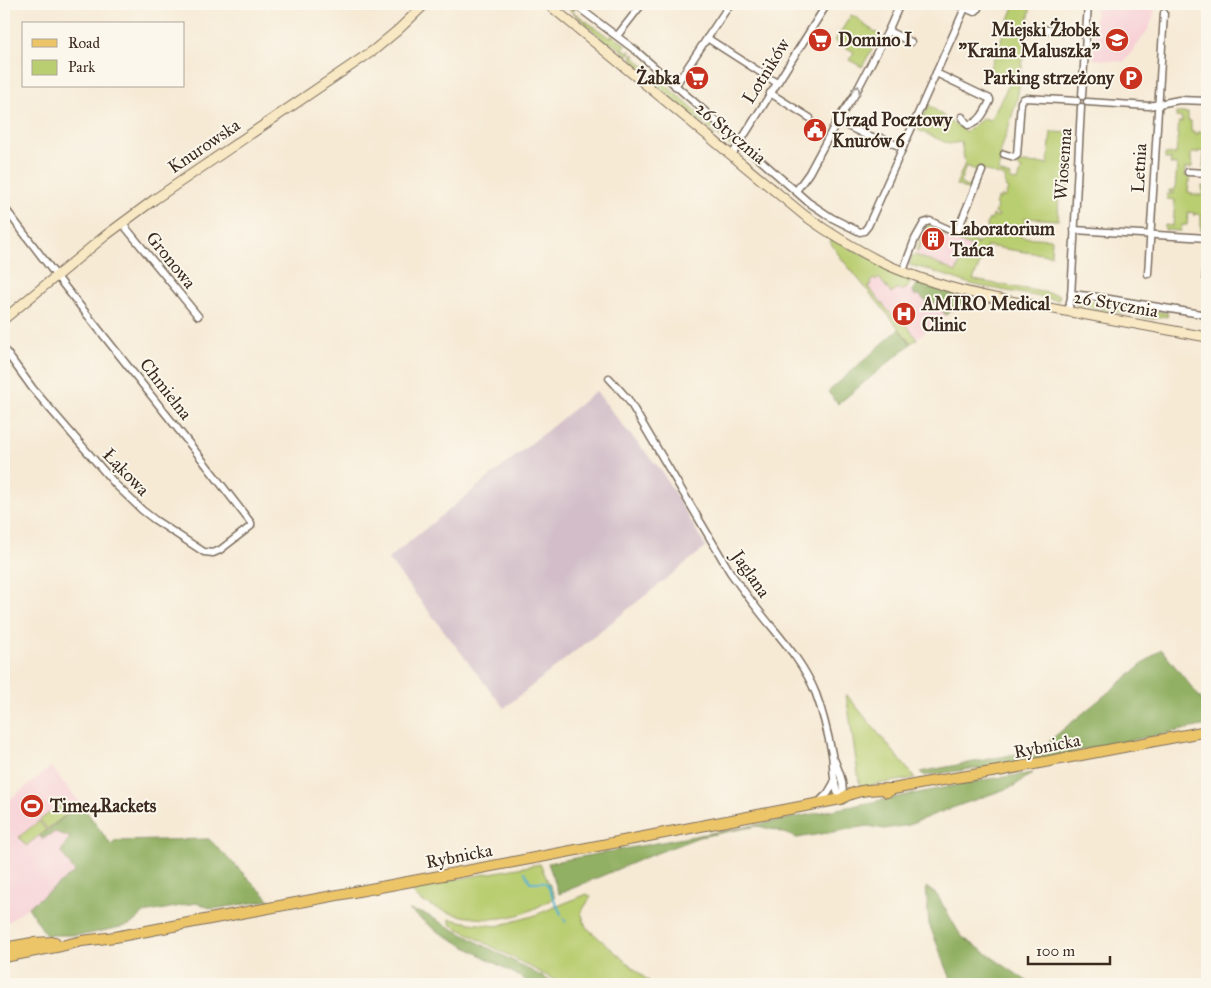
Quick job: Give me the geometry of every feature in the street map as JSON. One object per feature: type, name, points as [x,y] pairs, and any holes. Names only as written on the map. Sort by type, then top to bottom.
[{"type":"main road","name":"Rybnicka","points":[[4,957],[586,849],[841,799],[847,795],[861,792],[893,789],[1008,770],[1207,731]]},
{"type":"main road","name":"Rybnicka","points":[[841,799],[848,801],[876,796],[893,789]]},
{"type":"main road","name":"Rybnicka","points":[[4,948],[37,943],[82,942]]},
{"type":"street","name":"Knurowska","points":[[4,319],[122,223],[155,199],[374,50],[425,4]]},
{"type":"street","name":"26 Stycznia","points":[[548,4],[804,215],[866,254],[903,271],[962,291],[1207,337]]},
{"type":"street","points":[[575,4],[617,36],[676,86],[814,207],[857,231],[864,231],[868,226],[965,8]]},
{"type":"street","points":[[617,36],[642,4]]},
{"type":"street","points":[[676,86],[730,4]]},
{"type":"street","name":"Lotników","points":[[732,155],[827,4]]},
{"type":"street","points":[[796,191],[854,96],[900,4]]},
{"type":"street","points":[[956,4],[973,11],[976,11],[980,4]]},
{"type":"street","points":[[1077,101],[1082,96],[1088,4]]},
{"type":"street","name":"Letnia","points":[[1148,274],[1164,14]]},
{"type":"street","points":[[1034,29],[1086,32]]},
{"type":"street","points":[[888,31],[911,42]]},
{"type":"street","points":[[707,38],[777,83]]},
{"type":"street","points":[[936,73],[990,98],[983,116],[972,124],[968,125],[962,117]]},
{"type":"street","points":[[770,93],[810,118]]},
{"type":"street","points":[[1082,96],[1088,102],[1147,106],[1179,100],[1207,101]]},
{"type":"street","points":[[1004,154],[1016,157],[1021,102],[1023,99],[1077,101]]},
{"type":"street","points":[[1077,101],[1077,104],[1081,107],[1085,106],[1088,102]]},
{"type":"street","name":"Wiosenna","points":[[1068,312],[1081,107]]},
{"type":"street","points":[[837,121],[870,137],[879,137],[903,148]]},
{"type":"street","points":[[903,271],[915,239],[924,223],[930,221],[952,231],[958,229],[982,171]]},
{"type":"street","points":[[1188,172],[1207,173]]},
{"type":"street","name":"Chmielna","points":[[4,207],[251,522]]},
{"type":"street","name":"Gronowa","points":[[122,223],[198,316]]},
{"type":"street","points":[[1074,230],[1207,238]]},
{"type":"street","points":[[1206,277],[1207,249]]},
{"type":"street","name":"26 Stycznia","points":[[1070,294],[1207,316]]},
{"type":"street","name":"Łąkowa","points":[[4,350],[33,389],[116,485],[155,520],[204,552],[213,553],[250,528],[251,522]]},
{"type":"street","name":"Jaglana","points":[[609,378],[622,398],[635,412],[659,450],[730,572],[788,646],[812,684],[819,704],[838,781],[837,794],[841,799]]},
{"type":"street","points":[[816,804],[838,781],[848,788],[861,792]]},
{"type":"shaded area","name":"Miejski Żłobek \"Kraina Maluszka\"","points":[[1096,4],[1155,4],[1154,15],[1147,32],[1124,62],[1093,59]]},
{"type":"shaded area","points":[[928,224],[986,249],[973,280],[914,255]]},
{"type":"shaded area","points":[[841,258],[913,291],[954,309],[911,343]]},
{"type":"shaded area","points":[[596,391],[661,470],[706,547],[504,708],[388,559]]},
{"type":"shaded area","points":[[51,767],[81,804],[40,836],[42,838],[55,832],[70,837],[62,852],[75,872],[4,925],[4,804]]},
{"type":"green space","points":[[1015,4],[1031,4],[1017,100],[1000,154],[1003,156],[999,172],[1010,176],[1010,180],[1018,181],[1022,169],[1018,167],[1018,163],[1048,164],[1051,132],[1073,133],[1068,189],[1059,189],[1058,220],[1025,218],[1021,237],[1052,239],[1051,255],[987,246],[973,280],[1060,295],[1058,300],[974,285],[909,265],[912,256],[916,255],[956,272],[964,253],[969,255],[972,247],[932,230],[929,236],[925,235],[918,251],[916,250],[928,224],[977,243],[977,245],[980,240],[987,239],[991,231],[987,229],[986,225],[989,219],[992,220],[993,215],[998,217],[999,215],[995,213],[997,206],[995,204],[998,198],[1000,199],[1001,196],[1005,197],[1008,189],[1004,183],[1006,178],[979,168],[974,176],[976,170],[966,166],[960,183],[969,187],[972,180],[974,180],[969,190],[956,185],[965,163],[961,142],[949,144],[918,130],[929,105],[952,123],[961,127],[965,132],[984,118],[990,120],[1011,81],[989,70]]},
{"type":"green space","points":[[572,7],[574,9],[573,12],[610,38],[612,35],[626,45],[623,48],[631,53],[628,55],[615,45],[605,41],[570,10]]},
{"type":"green space","points":[[851,15],[858,18],[880,35],[862,67],[849,60],[854,52],[835,41]]},
{"type":"green space","points":[[632,54],[729,141],[732,138],[735,142],[731,147],[646,76],[631,57]]},
{"type":"green space","points":[[1176,113],[1188,113],[1188,121],[1191,121],[1191,132],[1196,132],[1195,135],[1198,132],[1207,132],[1207,166],[1203,169],[1204,152],[1198,151],[1198,153],[1191,153],[1191,168],[1185,168],[1185,176],[1190,177],[1188,192],[1192,193],[1192,195],[1201,195],[1203,193],[1202,186],[1206,186],[1205,228],[1201,231],[1201,214],[1195,214],[1194,216],[1194,213],[1188,212],[1187,225],[1182,225],[1181,231],[1165,230],[1165,225],[1173,226],[1175,200],[1167,199],[1167,194],[1174,194],[1174,192],[1169,192],[1169,190],[1175,190],[1177,165],[1170,164],[1171,159],[1165,159],[1165,154],[1176,154],[1179,122],[1182,122],[1182,118],[1176,117]]},
{"type":"green space","points":[[832,239],[909,277],[910,282],[907,288],[901,291],[898,288],[891,293],[879,278],[870,282],[871,284],[868,287],[898,322],[902,319],[917,339],[911,343],[841,258],[830,242]]},
{"type":"green space","points":[[918,283],[962,297],[964,301],[946,315],[935,302],[930,306],[918,294],[915,296],[913,291]]},
{"type":"green space","points":[[1076,299],[1167,313],[1168,315],[1167,317],[1163,316],[1154,319],[1076,305],[1074,302]]},
{"type":"green space","points":[[899,329],[911,344],[838,404],[828,392]]},
{"type":"green space","points":[[1161,649],[1202,700],[1207,712],[1207,725],[995,768],[970,769],[925,776],[920,772],[1038,749]]},
{"type":"green space","points":[[846,694],[915,778],[860,787]]},
{"type":"green space","points":[[1033,773],[1014,786],[909,825],[884,829],[868,826],[797,838],[776,830],[757,826],[699,837],[559,894],[548,863],[787,819],[988,779]]},
{"type":"green space","points":[[81,804],[111,845],[116,841],[209,839],[270,900],[213,909],[196,903],[144,913],[130,925],[84,935],[46,935],[28,907],[75,872],[61,852],[70,837],[55,832],[42,839],[40,836]]},
{"type":"green space","points":[[60,805],[67,814],[47,829],[40,820]]},
{"type":"green space","points":[[39,821],[46,830],[26,846],[19,837]]},
{"type":"green space","points":[[540,864],[555,897],[519,915],[490,919],[466,917],[443,911],[422,901],[408,888]]},
{"type":"green space","points":[[926,887],[937,895],[961,936],[1031,984],[953,984],[929,924]]},
{"type":"green space","points":[[587,894],[591,897],[581,912],[586,927],[652,984],[562,984],[450,924],[450,919],[497,926],[533,916]]},
{"type":"green space","points":[[409,910],[425,914],[556,984],[533,984],[437,931]]},
{"type":"waterway","points":[[525,872],[530,882],[544,882],[547,884],[561,914]]},
{"type":"place","name":"Domino I","points":[[820,40]]},
{"type":"place","name":"Miejski Żłobek \"Kraina Maluszka\"","points":[[1117,40]]},
{"type":"place","name":"Żabka","points":[[697,78]]},
{"type":"place","name":"Parking strzeżony","points":[[1131,78]]},
{"type":"place","name":"Urząd Pocztowy Knurów 6","points":[[815,130]]},
{"type":"place","name":"Laboratorium Tańca","points":[[933,239]]},
{"type":"place","name":"AMIRO Medical Clinic","points":[[904,314]]},
{"type":"place","name":"Time4Rackets","points":[[32,806]]}]
